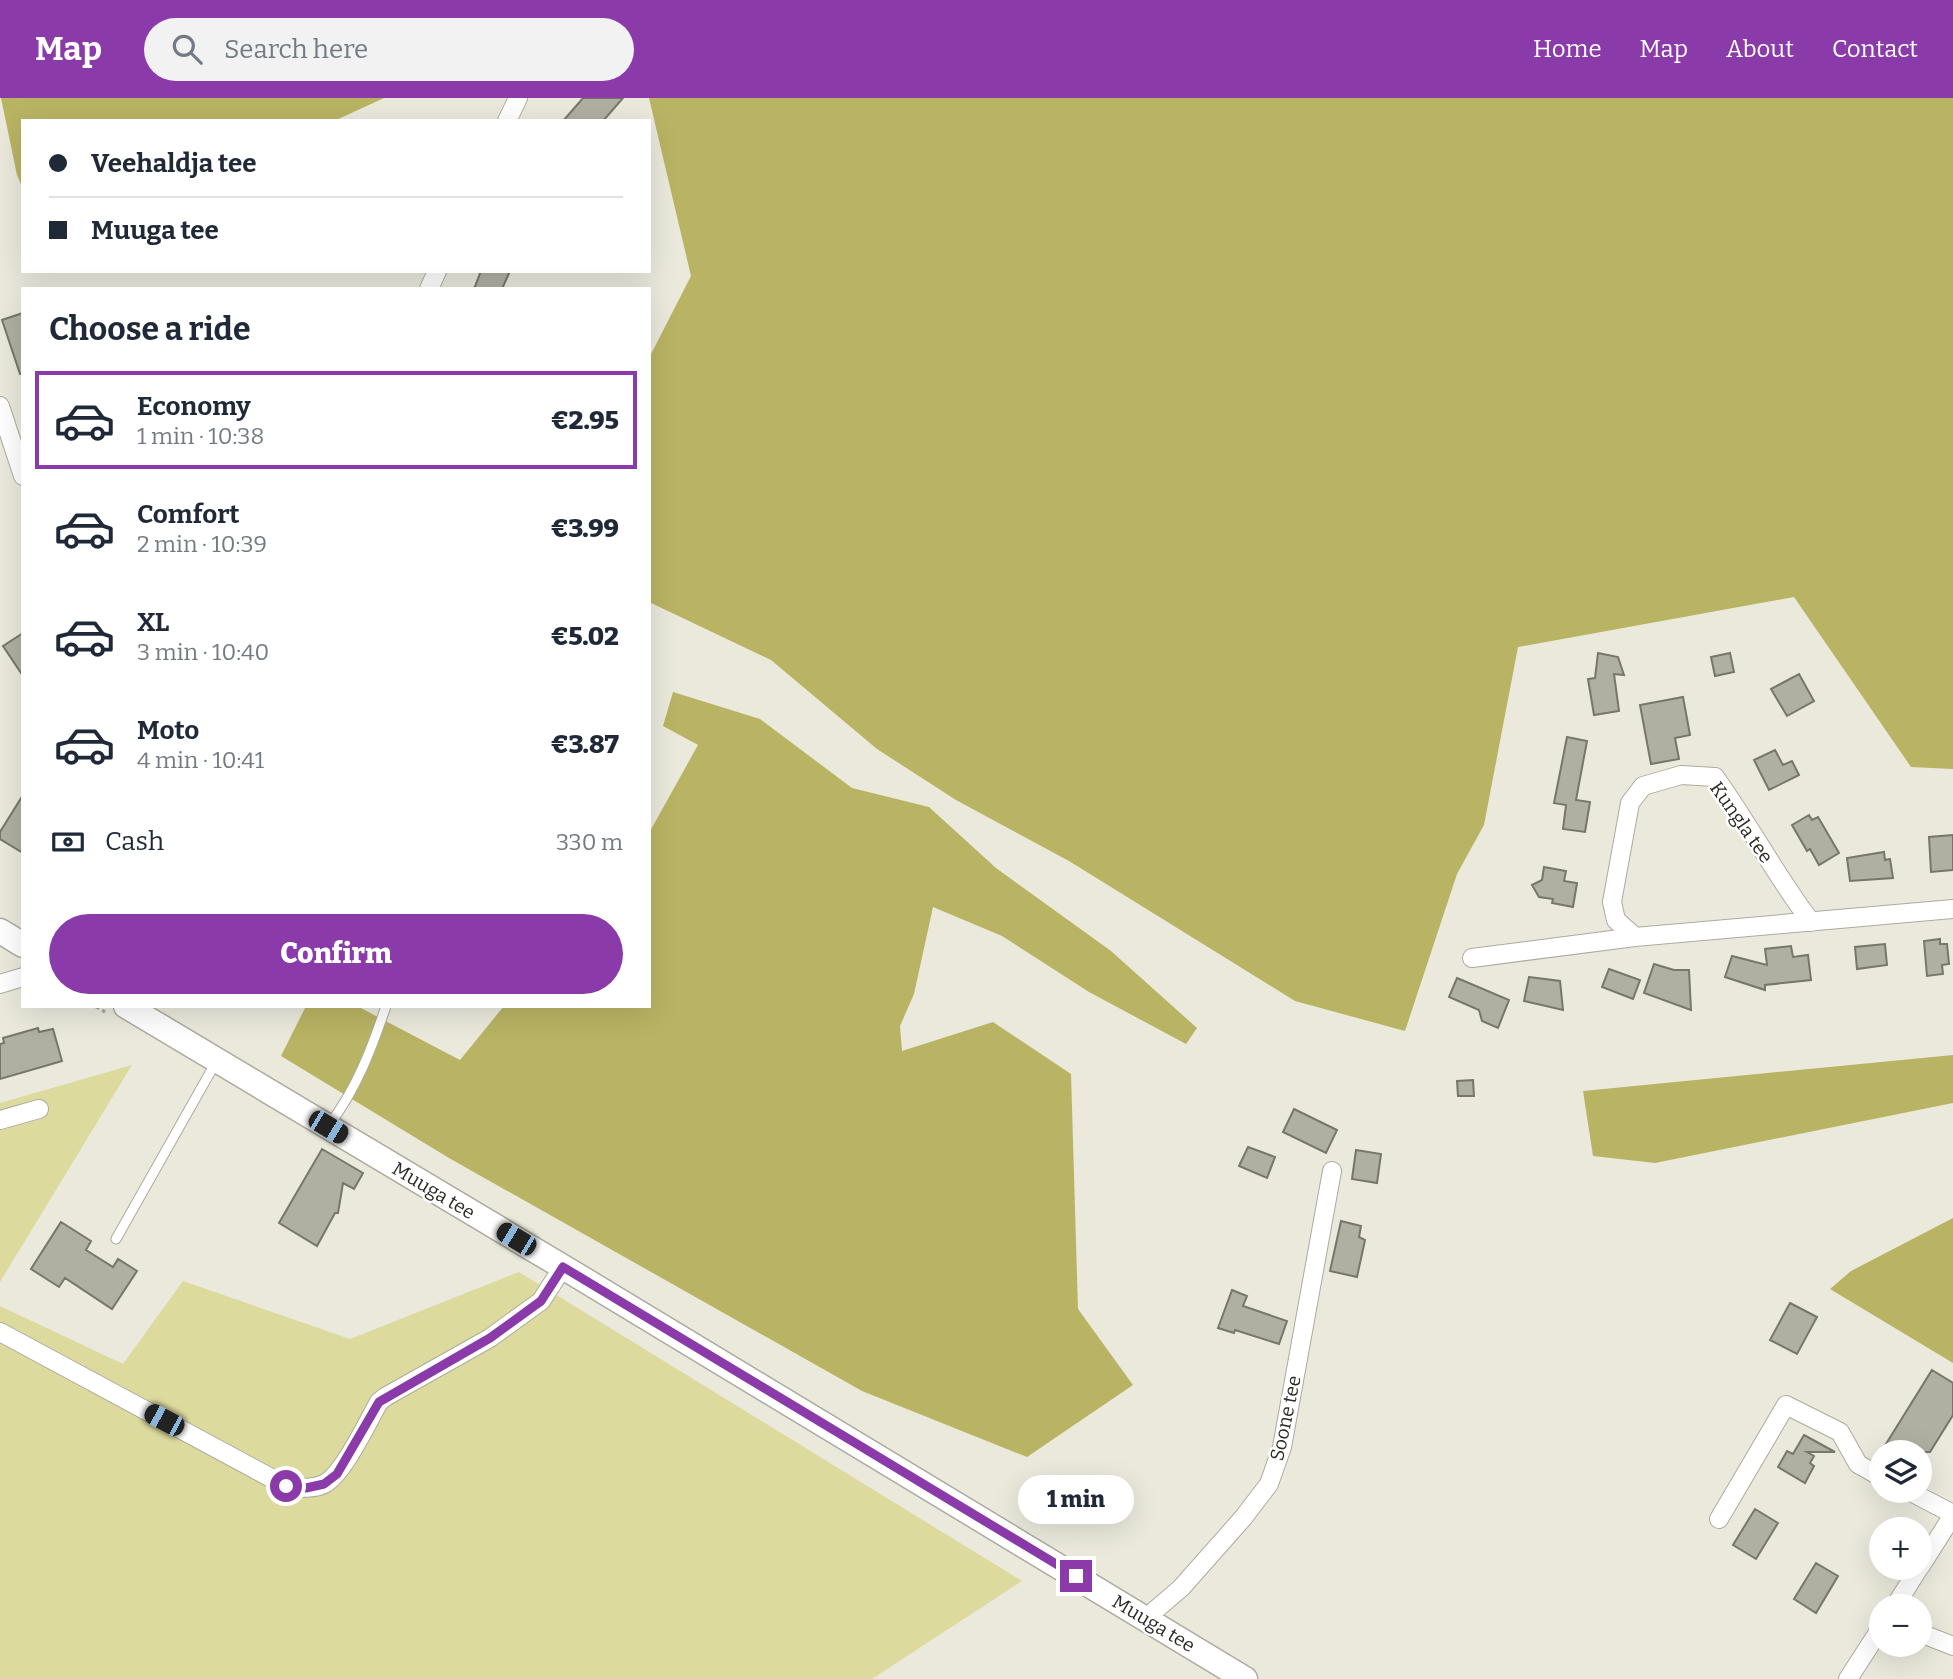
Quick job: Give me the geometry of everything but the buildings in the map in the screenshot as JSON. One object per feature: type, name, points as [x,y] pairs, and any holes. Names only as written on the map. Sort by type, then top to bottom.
[{"type":"street","points":[[508,119],[519,98]]},
{"type":"street","points":[[0,406],[21,470]]},
{"type":"street","name":"Kungla tee","points":[[1635,937],[1616,920],[1612,902],[1630,803],[1643,786],[1681,775],[1715,777],[1811,922]]},
{"type":"street","points":[[1472,958],[1635,937],[1953,909]]},
{"type":"street","points":[[0,931],[21,944]]},
{"type":"street","points":[[0,984],[21,978]]},
{"type":"street","name":"Muuga tee","points":[[129,1008],[1245,1679]]},
{"type":"street","points":[[0,1120],[39,1110]]},
{"type":"street","name":"Soone tee","points":[[1146,1618],[1181,1588],[1243,1518],[1269,1484],[1282,1447],[1332,1171]]},
{"type":"street","points":[[0,1332],[286,1486],[306,1488],[324,1484],[337,1474],[379,1402],[490,1338],[541,1301],[563,1267]]},
{"type":"street","points":[[1719,1519],[1786,1405],[1840,1432],[1858,1464],[1869,1470]]},
{"type":"street","points":[[1932,1503],[1953,1514],[1932,1548]]},
{"type":"street","points":[[1932,1638],[1953,1646]]},
{"type":"street","points":[[1848,1679],[1869,1647]]},
{"type":"lane","points":[[328,1127],[344,1105],[359,1076],[385,1008]]},
{"type":"lane","points":[[116,1239],[217,1061]]},
{"type":"shaded area","points":[[1,98],[384,98],[338,119],[21,119],[21,184]]},
{"type":"shaded area","points":[[649,98],[1953,98],[1953,769],[1911,767],[1794,597],[1518,647],[1484,825],[1457,874],[1405,1031],[1295,1001],[1069,861],[956,800],[877,749],[771,660],[651,603],[651,354],[691,276]]},
{"type":"shaded area","points":[[673,692],[760,719],[852,788],[929,807],[996,868],[1111,951],[1197,1028],[1186,1044],[1089,992],[1002,936],[933,907],[914,994],[900,1026],[902,1051],[993,1022],[1071,1074],[1078,1309],[1133,1385],[1027,1457],[862,1391],[449,1158],[281,1056],[305,1008],[361,1008],[460,1060],[502,1008],[651,1008],[651,829],[698,745],[663,726]]},
{"type":"shaded area","points":[[1953,1055],[1953,1103],[1655,1163],[1593,1156],[1583,1091]]},
{"type":"shaded area","points":[[132,1065],[0,1282],[0,1103]]},
{"type":"shaded area","points":[[1953,1218],[1953,1363],[1830,1289],[1851,1271]]},
{"type":"shaded area","points":[[519,1272],[1022,1581],[872,1679],[0,1679],[0,1306],[123,1364],[183,1281],[350,1339]]},
{"type":"route","points":[[286,1486],[306,1488],[324,1484],[337,1474],[379,1402],[490,1338],[541,1301],[563,1267],[1076,1576]]}]
